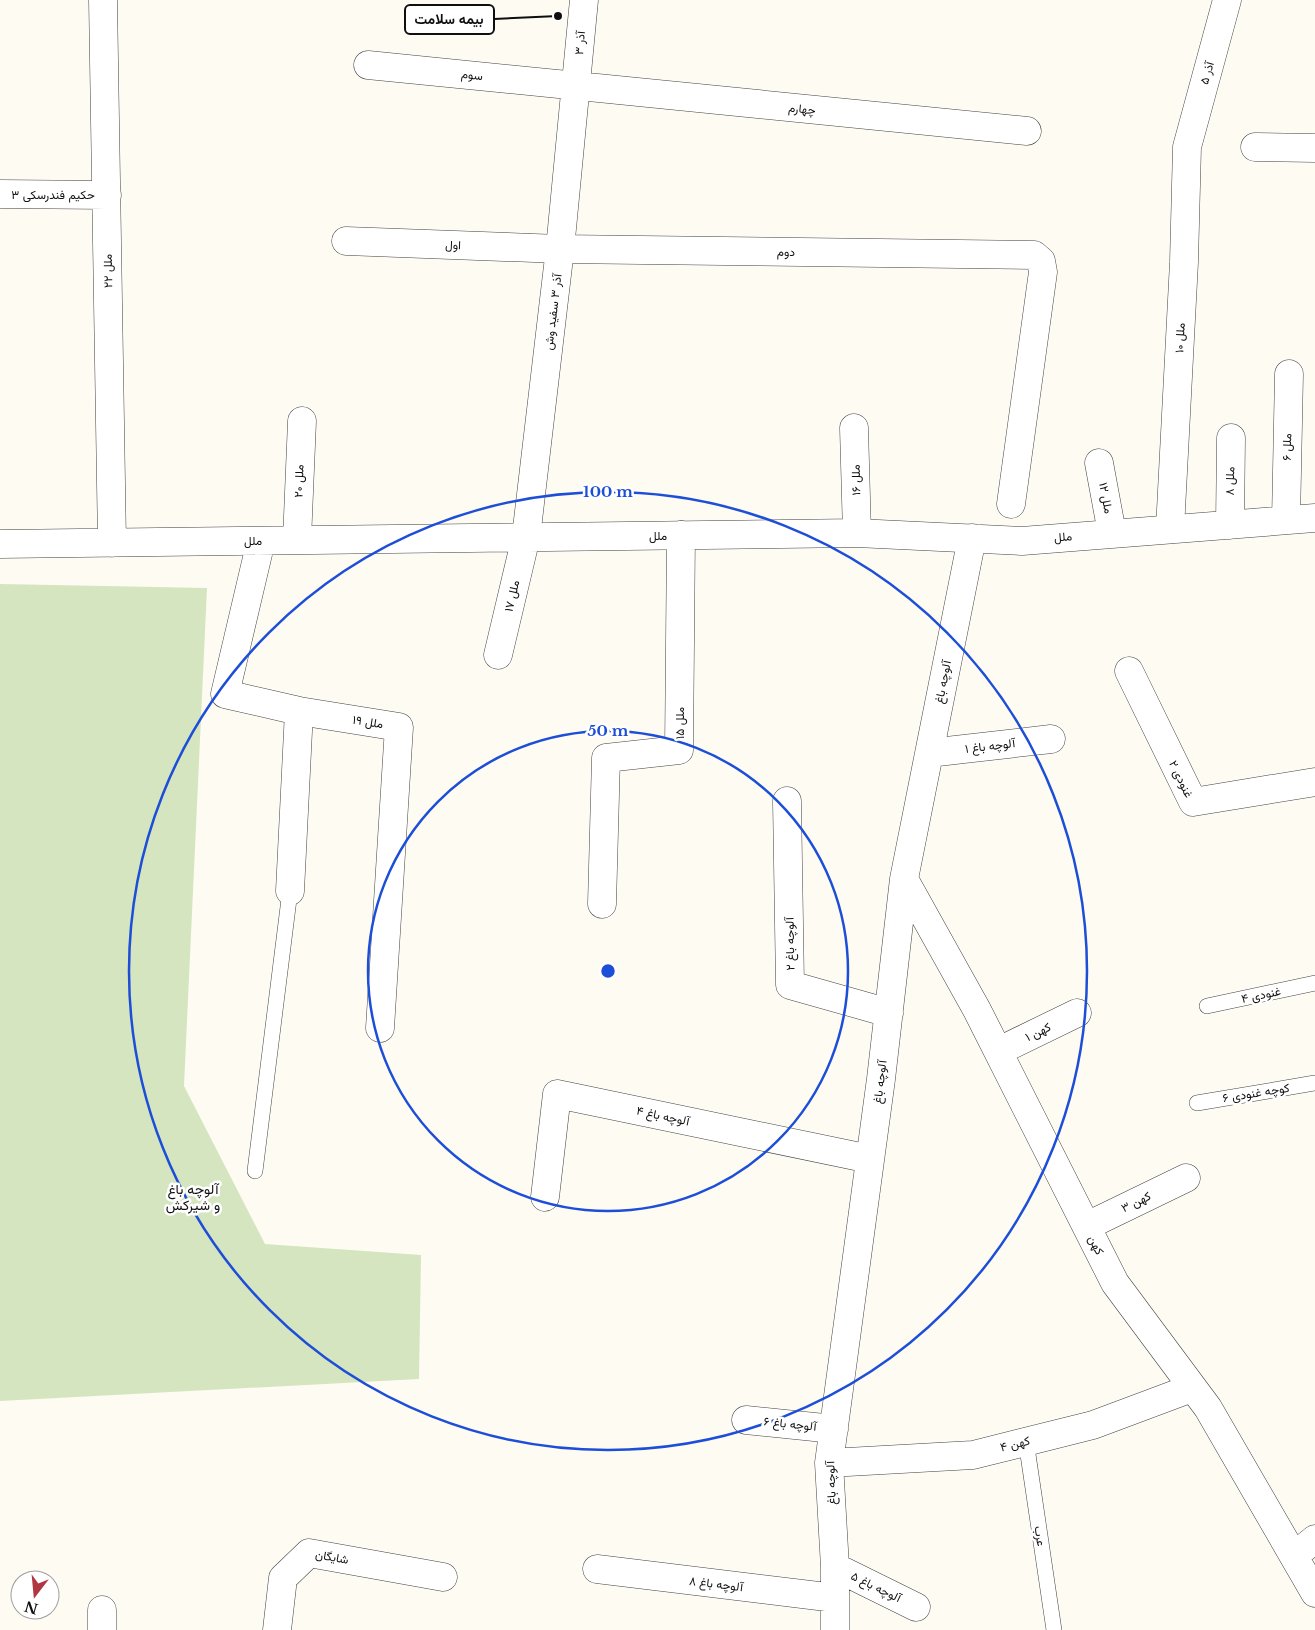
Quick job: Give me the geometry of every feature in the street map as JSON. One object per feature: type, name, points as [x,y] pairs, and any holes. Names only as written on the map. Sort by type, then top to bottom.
[{"type":"street","name":"۲۲ ملل","points":[[103,0],[112,543]]},
{"type":"street","name":"۳ آذر","points":[[576,86],[584,0]]},
{"type":"street","name":"آذر ۵","points":[[1187,147],[1228,0]]},
{"type":"street","name":"سوم","points":[[368,64],[576,86]]},
{"type":"street","name":"چهارم","points":[[576,86],[1027,131]]},
{"type":"street","name":"آذر ۳ سفید وش","points":[[526,537],[560,249],[576,86]]},
{"type":"street","name":"۱۰ ملل","points":[[1170,529],[1184,262],[1187,147]]},
{"type":"street","points":[[1256,148],[1315,148]]},
{"type":"street","name":"حکیم فندرسکی ۳","points":[[0,194],[107,195]]},
{"type":"street","name":"اول","points":[[346,241],[560,249]]},
{"type":"street","name":"دوم","points":[[560,249],[1034,255],[1041,261],[1043,272],[1011,504]]},
{"type":"street","name":"۶ ملل","points":[[1286,520],[1289,374]]},
{"type":"street","name":"۲۰ ملل","points":[[297,540],[302,421]]},
{"type":"street","name":"۱۶ ملل","points":[[854,428],[857,533]]},
{"type":"street","name":"۸ ملل","points":[[1230,525],[1231,438]]},
{"type":"street","name":"۱۲ ملل","points":[[1099,463],[1112,533]]},
{"type":"street","name":"ملل","points":[[0,544],[857,533],[1022,541],[1315,518]]},
{"type":"street","name":"ملل ۱۵","points":[[602,904],[606,758],[680,750],[681,535]]},
{"type":"street","name":"ملل ۱۷","points":[[498,655],[526,537]]},
{"type":"street","name":"آلوچه باغ","points":[[835,1630],[835,1567],[829,1463],[889,1013],[904,879],[972,538]]},
{"type":"street","name":"ملل ۱۹","points":[[261,541],[225,694],[299,711],[399,727],[380,1028]]},
{"type":"street","name":"۲ غنودی","points":[[1129,671],[1193,802],[1315,782]]},
{"type":"street","points":[[290,891],[299,711]]},
{"type":"street","name":"۱ آلوچه باغ","points":[[929,753],[1051,739]]},
{"type":"street","name":"۲ آلوچه باغ","points":[[787,801],[790,985],[889,1013]]},
{"type":"street","name":"کهن","points":[[904,879],[998,1051],[1115,1282],[1208,1408],[1315,1593]]},
{"type":"street","name":"۱ کهن","points":[[998,1051],[1076,1013]]},
{"type":"street","name":"۴ آلوچه باغ","points":[[545,1197],[557,1094],[870,1159]]},
{"type":"street","name":"۳ کهن","points":[[1087,1226],[1186,1178]]},
{"type":"street","name":"۴ کهن","points":[[829,1463],[973,1455],[1093,1425],[1192,1388]]},
{"type":"street","name":"۶ آلوچه باغ","points":[[746,1420],[834,1429]]},
{"type":"street","points":[[1294,1556],[1315,1539]]},
{"type":"street","name":"شایگان","points":[[277,1630],[283,1578],[309,1553],[443,1576]]},
{"type":"street","name":"۵ آلوچه باغ","points":[[835,1567],[916,1607]]},
{"type":"street","name":"۸ آلوچه باغ","points":[[597,1569],[835,1598]]},
{"type":"lane","points":[[255,1171],[290,891]]},
{"type":"lane","name":"۴ غنودی","points":[[1207,1006],[1315,983]]},
{"type":"lane","name":"کوچه غنودی ۶","points":[[1197,1103],[1315,1083]]},
{"type":"lane","name":"عرب","points":[[1026,1441],[1054,1630]]},
{"type":"green space","points":[[0,584],[207,588],[184,1086],[265,1244],[421,1255],[419,1379],[0,1401]]},
{"type":"place","name":"بیمه سلامت","points":[[558,16]]},
{"type":"district","name":"آلوچه باغ و شیرکش","points":[[193,1198]]}]
